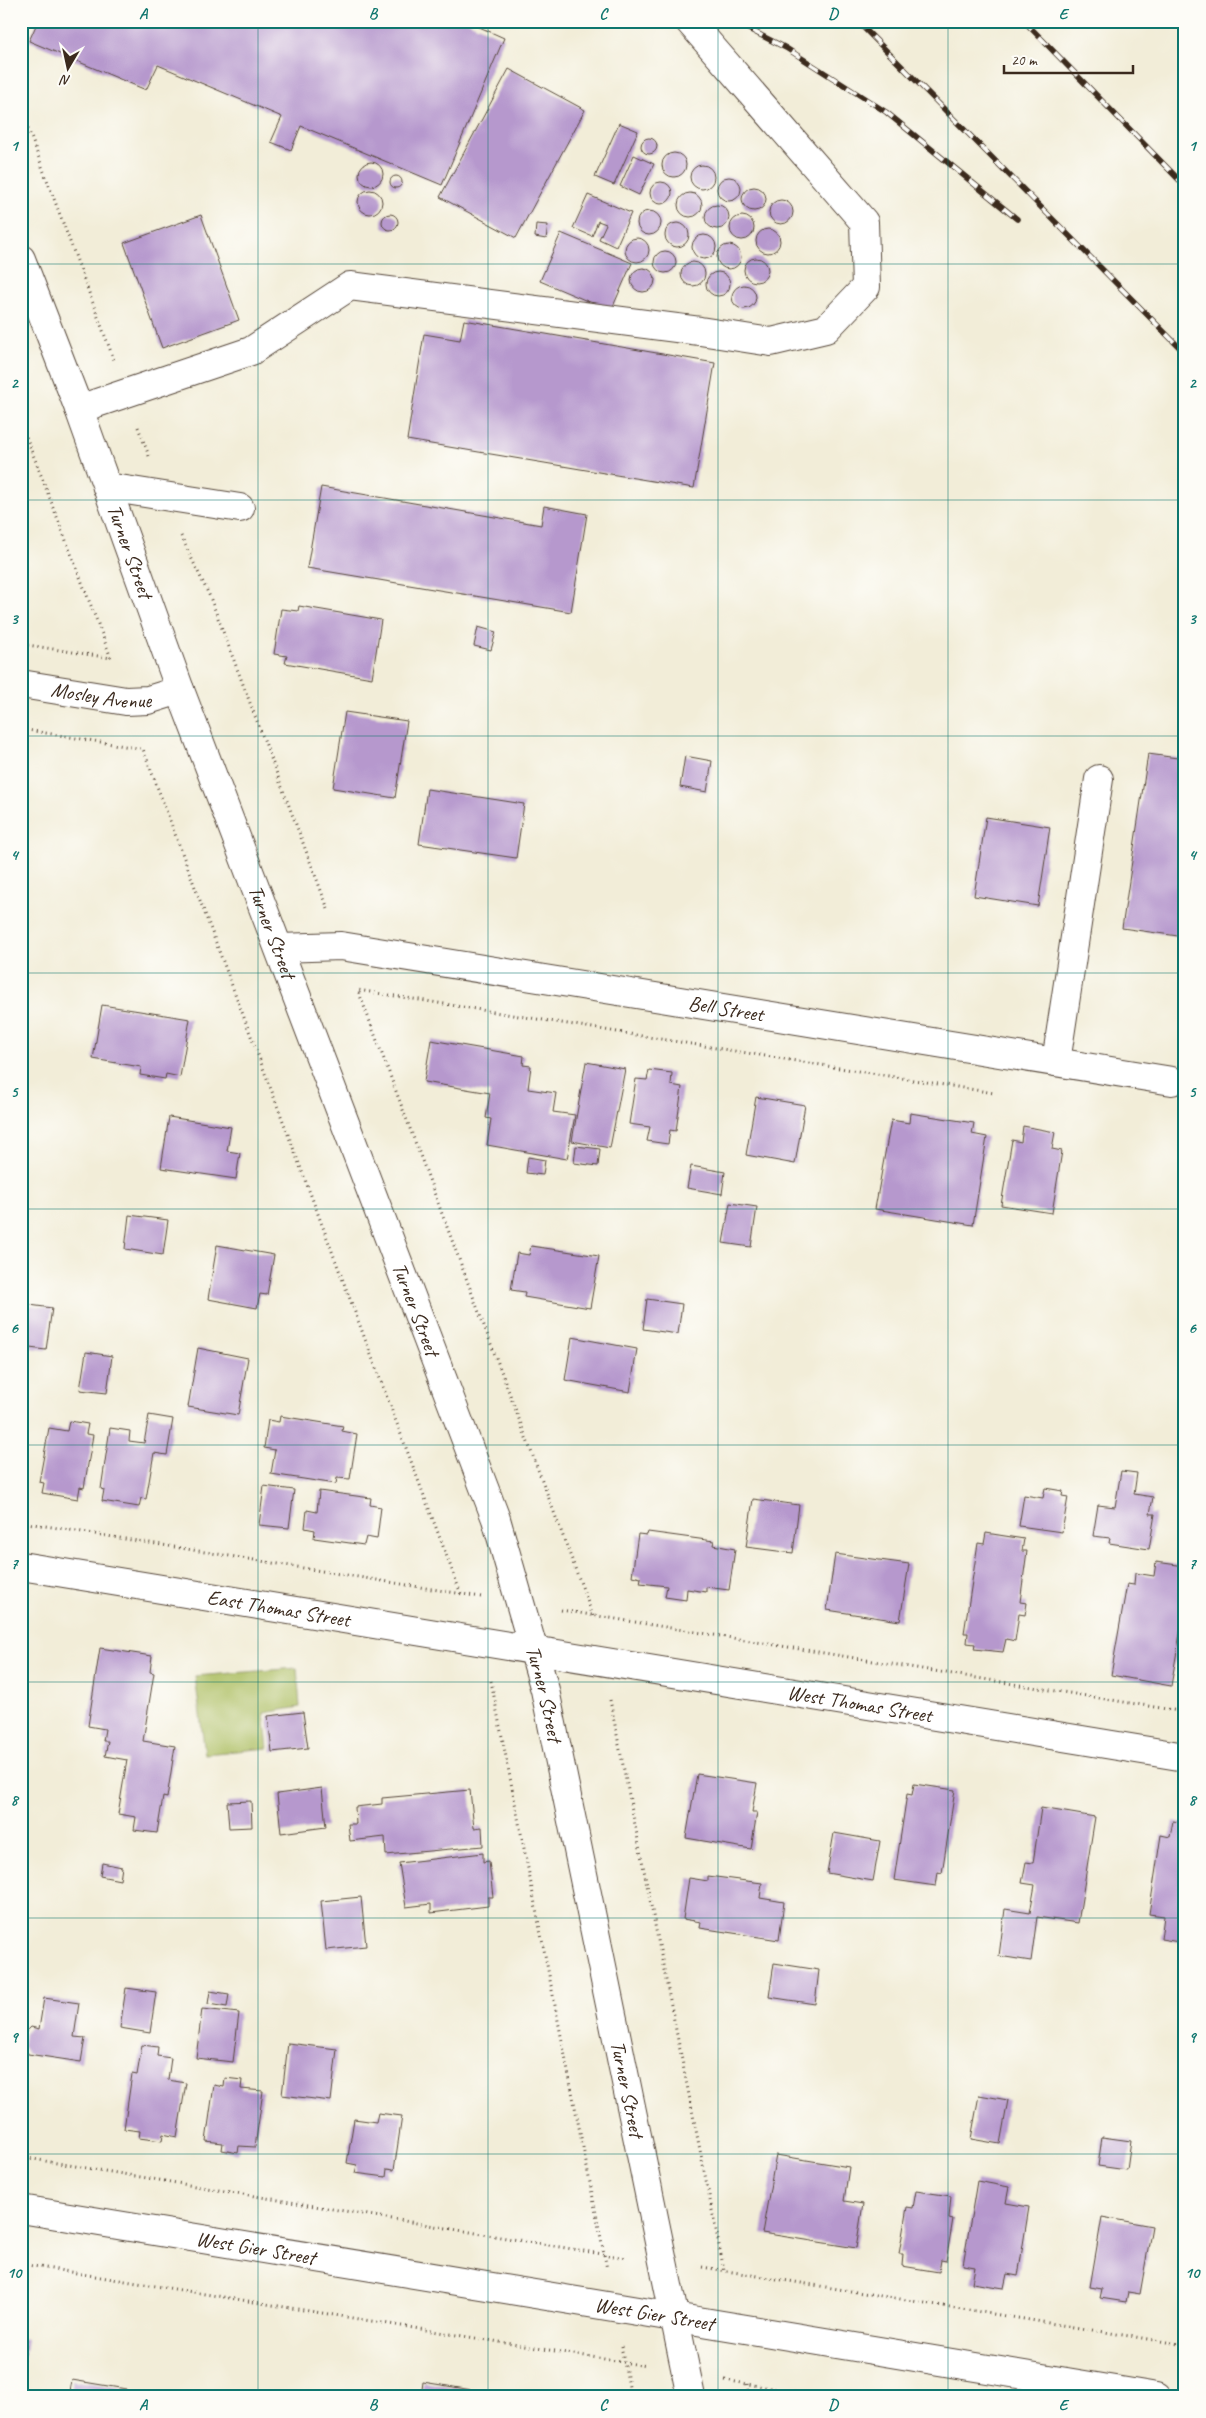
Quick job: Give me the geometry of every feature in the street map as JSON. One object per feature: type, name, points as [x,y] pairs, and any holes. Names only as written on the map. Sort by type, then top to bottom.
[{"type":"street","points":[[79,409],[251,350],[350,286],[700,330],[771,342],[826,329],[866,287],[864,222],[689,21]]},
{"type":"street","name":"Turner Street","points":[[21,259],[27,291],[79,409],[180,690],[496,1519],[546,1690],[689,2385]]},
{"type":"street","points":[[107,487],[240,508]]},
{"type":"street","name":"Mosley Avenue","points":[[21,684],[126,701],[148,700],[180,690]]},
{"type":"street","points":[[1056,1062],[1099,779]]},
{"type":"street","name":"Bell Street","points":[[279,948],[341,946],[1172,1081]]},
{"type":"street","name":"East Thomas Street","points":[[21,1566],[535,1651]]},
{"type":"street","name":"West Thomas Street","points":[[535,1651],[1185,1757]]},
{"type":"street","name":"West Gier Street","points":[[21,2210],[152,2230],[676,2319],[1157,2397]]},
{"type":"path","points":[[21,423],[111,658],[21,644]]},
{"type":"path","points":[[21,729],[143,749],[462,1594]]},
{"type":"path","points":[[594,1616],[358,990],[994,1093]]},
{"type":"path","points":[[21,1522],[1185,1712]]},
{"type":"path","points":[[491,1680],[605,2256],[631,2397]]},
{"type":"path","points":[[610,1700],[724,2270]]},
{"type":"path","points":[[21,2157],[605,2256],[724,2270],[1185,2344]]},
{"type":"path","points":[[21,2264],[624,2361],[689,2385],[747,2384],[821,2397]]},
{"type":"path","points":[[747,2384],[749,2397]]},
{"type":"green space","points":[[297,1668],[300,1707],[264,1713],[268,1748],[205,1754],[195,1676]]},
{"type":"building","points":[[38,21],[466,21],[504,38],[442,185],[301,126],[291,150],[271,142],[282,117],[158,65],[146,90],[29,41]]},
{"type":"building","points":[[509,69],[585,110],[516,238],[440,197]]},
{"type":"building","points":[[619,123],[638,131],[614,185],[595,177]]},
{"type":"building","points":[[646,138],[652,138],[657,143],[655,152],[646,154],[641,149],[641,143]]},
{"type":"building","points":[[674,153],[682,157],[686,165],[682,173],[674,177],[666,173],[662,165],[666,157]]},
{"type":"building","points":[[634,155],[654,164],[639,195],[620,186]]},
{"type":"building","points":[[371,162],[379,166],[383,174],[379,182],[371,186],[363,182],[359,174],[363,166]]},
{"type":"building","points":[[702,165],[710,169],[714,177],[710,185],[702,189],[694,185],[690,177],[694,169]]},
{"type":"building","points":[[394,176],[398,176],[402,182],[398,188],[394,188],[390,184],[390,180]]},
{"type":"building","points":[[729,177],[737,181],[741,189],[737,197],[729,201],[721,197],[717,189],[721,181]]},
{"type":"building","points":[[657,182],[665,182],[672,189],[672,197],[665,204],[657,204],[650,197],[650,189]]},
{"type":"building","points":[[754,187],[762,191],[766,199],[762,207],[754,211],[746,207],[742,199],[746,191]]},
{"type":"building","points":[[370,190],[378,194],[382,202],[378,210],[370,214],[362,210],[358,202],[362,194]]},
{"type":"building","points":[[690,193],[698,197],[702,205],[698,213],[690,217],[682,213],[678,205],[682,197]]},
{"type":"building","points":[[588,195],[631,213],[616,247],[599,239],[606,224],[598,221],[592,236],[573,228]]},
{"type":"building","points":[[781,200],[789,204],[793,212],[789,220],[781,224],[773,220],[769,212],[773,204]]},
{"type":"building","points":[[717,205],[725,209],[729,217],[725,225],[717,229],[709,225],[705,217],[709,209]]},
{"type":"building","points":[[649,211],[657,215],[661,223],[657,231],[649,235],[641,231],[637,223],[641,215]]},
{"type":"building","points":[[387,214],[393,214],[398,219],[396,228],[387,230],[382,225],[382,219]]},
{"type":"building","points":[[201,215],[239,320],[162,348],[124,243]]},
{"type":"building","points":[[742,216],[750,220],[754,228],[750,236],[742,240],[734,236],[730,228],[734,220]]},
{"type":"building","points":[[677,223],[685,227],[689,235],[685,243],[677,247],[669,243],[665,235],[669,227]]},
{"type":"building","points":[[536,224],[548,225],[546,239],[535,237]]},
{"type":"building","points":[[768,229],[776,233],[780,241],[776,249],[768,253],[760,249],[756,241],[760,233]]},
{"type":"building","points":[[561,233],[632,263],[611,311],[540,281]]},
{"type":"building","points":[[704,235],[712,239],[716,247],[712,255],[704,259],[696,255],[692,247],[696,239]]},
{"type":"building","points":[[637,238],[645,242],[649,250],[645,258],[637,262],[629,258],[625,250],[629,242]]},
{"type":"building","points":[[729,245],[737,249],[741,257],[737,265],[729,269],[721,265],[717,257],[721,249]]},
{"type":"building","points":[[661,251],[669,251],[676,258],[676,266],[669,273],[661,273],[654,266],[654,258]]},
{"type":"building","points":[[756,258],[764,262],[768,270],[764,278],[756,282],[748,278],[744,270],[748,262]]},
{"type":"building","points":[[693,262],[701,266],[705,274],[701,282],[693,286],[685,282],[681,274],[685,266]]},
{"type":"building","points":[[643,268],[651,272],[655,280],[651,288],[643,292],[635,288],[631,280],[635,272]]},
{"type":"building","points":[[718,272],[726,276],[730,284],[726,292],[718,296],[710,292],[706,284],[710,276]]},
{"type":"building","points":[[744,285],[752,289],[756,297],[752,305],[744,309],[736,305],[732,297],[736,289]]},
{"type":"building","points":[[464,320],[715,363],[694,488],[407,440],[424,334],[460,340]]},
{"type":"building","points":[[321,487],[541,525],[544,506],[587,514],[571,612],[307,568]]},
{"type":"building","points":[[299,606],[381,620],[372,678],[285,663],[287,656],[274,654],[281,609],[298,611]]},
{"type":"building","points":[[478,627],[496,632],[491,650],[474,646]]},
{"type":"building","points":[[345,712],[407,721],[395,798],[333,788]]},
{"type":"building","points":[[1148,754],[1185,759],[1185,937],[1122,928]]},
{"type":"building","points":[[685,756],[712,761],[707,792],[680,787]]},
{"type":"building","points":[[427,789],[524,804],[516,858],[419,844]]},
{"type":"building","points":[[986,817],[1050,827],[1038,906],[974,896]]},
{"type":"building","points":[[102,1005],[190,1019],[180,1077],[166,1074],[165,1079],[140,1075],[141,1067],[93,1059]]},
{"type":"building","points":[[431,1040],[524,1056],[523,1065],[531,1066],[528,1089],[556,1093],[553,1112],[575,1115],[567,1159],[487,1145],[491,1119],[486,1118],[490,1093],[424,1082]]},
{"type":"building","points":[[586,1062],[625,1069],[610,1148],[572,1141]]},
{"type":"building","points":[[649,1070],[672,1073],[671,1085],[682,1087],[676,1131],[670,1130],[668,1144],[647,1141],[650,1127],[629,1124],[636,1079],[647,1080]]},
{"type":"building","points":[[756,1097],[805,1105],[795,1164],[746,1155]]},
{"type":"building","points":[[910,1113],[974,1123],[972,1134],[987,1137],[973,1225],[875,1209],[891,1120],[909,1123]]},
{"type":"building","points":[[169,1117],[231,1127],[227,1151],[240,1153],[236,1179],[161,1168]]},
{"type":"building","points":[[1023,1126],[1055,1132],[1052,1149],[1062,1151],[1052,1213],[1001,1205],[1012,1140],[1021,1142]]},
{"type":"building","points":[[576,1146],[600,1149],[598,1166],[574,1163]]},
{"type":"building","points":[[528,1157],[545,1160],[543,1175],[526,1173]]},
{"type":"building","points":[[691,1166],[725,1172],[722,1194],[687,1188]]},
{"type":"building","points":[[730,1203],[757,1207],[751,1247],[723,1243]]},
{"type":"building","points":[[129,1215],[168,1220],[163,1255],[125,1249]]},
{"type":"building","points":[[217,1245],[274,1255],[267,1295],[260,1294],[257,1308],[208,1299]]},
{"type":"building","points":[[531,1246],[599,1256],[590,1308],[524,1297],[525,1292],[511,1290],[517,1253],[529,1255]]},
{"type":"building","points":[[647,1299],[682,1304],[678,1334],[643,1329]]},
{"type":"building","points":[[22,1304],[52,1308],[46,1350],[21,1347]]},
{"type":"building","points":[[572,1337],[637,1349],[630,1392],[565,1380]]},
{"type":"building","points":[[198,1348],[248,1358],[238,1415],[188,1407]]},
{"type":"building","points":[[86,1352],[112,1356],[107,1393],[80,1390]]},
{"type":"building","points":[[149,1415],[173,1419],[167,1455],[154,1453],[146,1499],[141,1498],[139,1507],[102,1501],[104,1490],[101,1489],[110,1428],[130,1431],[129,1441],[144,1443]]},
{"type":"building","points":[[280,1416],[343,1426],[342,1431],[357,1434],[350,1479],[337,1478],[336,1484],[271,1474],[275,1450],[264,1448],[268,1420],[279,1422]]},
{"type":"building","points":[[69,1421],[88,1424],[86,1434],[93,1435],[84,1488],[80,1487],[78,1499],[42,1493],[44,1483],[39,1482],[49,1428],[67,1431]]},
{"type":"building","points":[[1121,1471],[1137,1473],[1134,1494],[1153,1497],[1150,1514],[1155,1514],[1149,1549],[1109,1543],[1110,1538],[1093,1536],[1098,1505],[1115,1507]]},
{"type":"building","points":[[264,1486],[294,1490],[289,1528],[259,1525]]},
{"type":"building","points":[[1045,1488],[1063,1491],[1062,1496],[1068,1497],[1062,1532],[1019,1526],[1024,1495],[1043,1498]]},
{"type":"building","points":[[319,1491],[371,1498],[370,1505],[381,1507],[377,1539],[366,1537],[364,1545],[314,1538],[315,1530],[305,1528],[307,1510],[317,1512]]},
{"type":"building","points":[[753,1499],[799,1505],[793,1553],[746,1547]]},
{"type":"building","points":[[648,1532],[714,1541],[713,1545],[735,1549],[729,1590],[706,1587],[706,1592],[687,1589],[686,1600],[665,1597],[667,1586],[640,1583],[641,1578],[632,1576],[638,1534],[647,1535]]},
{"type":"building","points":[[986,1533],[1024,1539],[1022,1551],[1027,1551],[1020,1602],[1027,1603],[1025,1615],[1019,1614],[1015,1641],[1006,1639],[1003,1652],[974,1649],[975,1644],[967,1643],[968,1633],[964,1633],[978,1543],[984,1544]]},
{"type":"building","points":[[835,1554],[909,1564],[900,1621],[827,1610]]},
{"type":"building","points":[[1156,1562],[1185,1566],[1180,1594],[1185,1594],[1185,1604],[1171,1686],[1111,1675],[1127,1584],[1134,1585],[1135,1573],[1154,1576]]},
{"type":"building","points":[[100,1648],[152,1656],[150,1672],[154,1673],[143,1741],[175,1746],[167,1798],[163,1797],[157,1833],[134,1830],[136,1817],[118,1814],[127,1760],[105,1756],[108,1741],[103,1741],[105,1729],[88,1726]]},
{"type":"building","points":[[303,1712],[308,1748],[272,1752],[268,1716]]},
{"type":"building","points":[[697,1774],[757,1783],[752,1812],[757,1812],[751,1849],[686,1838]]},
{"type":"building","points":[[914,1784],[955,1790],[942,1873],[938,1872],[936,1886],[894,1880],[907,1794],[912,1795]]},
{"type":"building","points":[[322,1788],[326,1827],[281,1833],[277,1794]]},
{"type":"building","points":[[470,1790],[474,1828],[482,1827],[483,1846],[386,1855],[385,1837],[350,1841],[348,1824],[356,1824],[355,1807],[382,1804],[382,1798]]},
{"type":"building","points":[[251,1801],[252,1827],[229,1828],[227,1802]]},
{"type":"building","points":[[1041,1808],[1095,1817],[1078,1923],[1037,1917],[1031,1961],[999,1956],[1005,1909],[1030,1913],[1035,1885],[1022,1883],[1026,1862],[1033,1863]]},
{"type":"building","points":[[1173,1821],[1185,1823],[1185,1943],[1161,1939],[1164,1916],[1149,1914],[1161,1835],[1170,1837]]},
{"type":"building","points":[[834,1833],[880,1841],[873,1881],[827,1873]]},
{"type":"building","points":[[483,1853],[483,1862],[489,1861],[493,1897],[488,1897],[488,1906],[431,1913],[431,1904],[406,1907],[399,1863]]},
{"type":"building","points":[[102,1863],[122,1867],[120,1880],[100,1876]]},
{"type":"building","points":[[708,1876],[762,1883],[760,1898],[784,1902],[779,1940],[700,1928],[701,1922],[683,1919],[689,1878],[708,1881]]},
{"type":"building","points":[[361,1897],[366,1946],[326,1950],[321,1901]]},
{"type":"building","points":[[774,1963],[819,1970],[815,2004],[769,1997]]},
{"type":"building","points":[[126,1988],[156,1992],[150,2033],[120,2028]]},
{"type":"building","points":[[210,1991],[229,1994],[227,2007],[208,2004]]},
{"type":"building","points":[[44,1998],[79,2003],[74,2037],[85,2038],[81,2062],[28,2054],[23,2046],[25,2033],[31,2027],[39,2029]]},
{"type":"building","points":[[202,2009],[239,2013],[233,2062],[196,2058]]},
{"type":"building","points":[[288,2043],[337,2049],[331,2101],[282,2095]]},
{"type":"building","points":[[142,2045],[158,2047],[157,2056],[171,2058],[168,2080],[186,2083],[177,2137],[163,2134],[162,2141],[139,2138],[140,2131],[124,2129],[132,2074],[137,2075]]},
{"type":"building","points":[[225,2078],[242,2080],[241,2089],[263,2091],[255,2147],[239,2146],[238,2153],[222,2150],[223,2143],[206,2141],[214,2085],[224,2087]]},
{"type":"building","points":[[979,2095],[1008,2100],[1000,2144],[971,2139]]},
{"type":"building","points":[[378,2113],[402,2116],[394,2170],[387,2169],[386,2177],[355,2173],[357,2165],[347,2163],[354,2119],[376,2122]]},
{"type":"building","points":[[1102,2137],[1131,2141],[1127,2170],[1098,2166]]},
{"type":"building","points":[[776,2155],[849,2167],[844,2201],[863,2204],[856,2248],[762,2233]]},
{"type":"building","points":[[977,2181],[1009,2187],[1006,2203],[1029,2207],[1018,2276],[1007,2274],[1004,2288],[972,2283],[975,2267],[963,2265]]},
{"type":"building","points":[[916,2191],[951,2196],[949,2218],[953,2219],[946,2261],[941,2260],[939,2272],[902,2266],[903,2254],[899,2254],[907,2207],[913,2208]]},
{"type":"building","points":[[1102,2217],[1152,2226],[1140,2294],[1128,2292],[1126,2302],[1100,2298],[1102,2289],[1090,2287]]},
{"type":"building","points":[[21,2338],[27,2339],[22,2370],[21,2370]]},
{"type":"building","points":[[72,2380],[126,2389],[125,2397],[69,2397]]},
{"type":"building","points":[[423,2382],[509,2396],[509,2397],[421,2397]]},
{"type":"railway","points":[[733,21],[786,48],[886,112],[1017,219]]},
{"type":"railway","points":[[857,21],[1185,353]]},
{"type":"railway","points":[[1024,21],[1185,186]]}]
